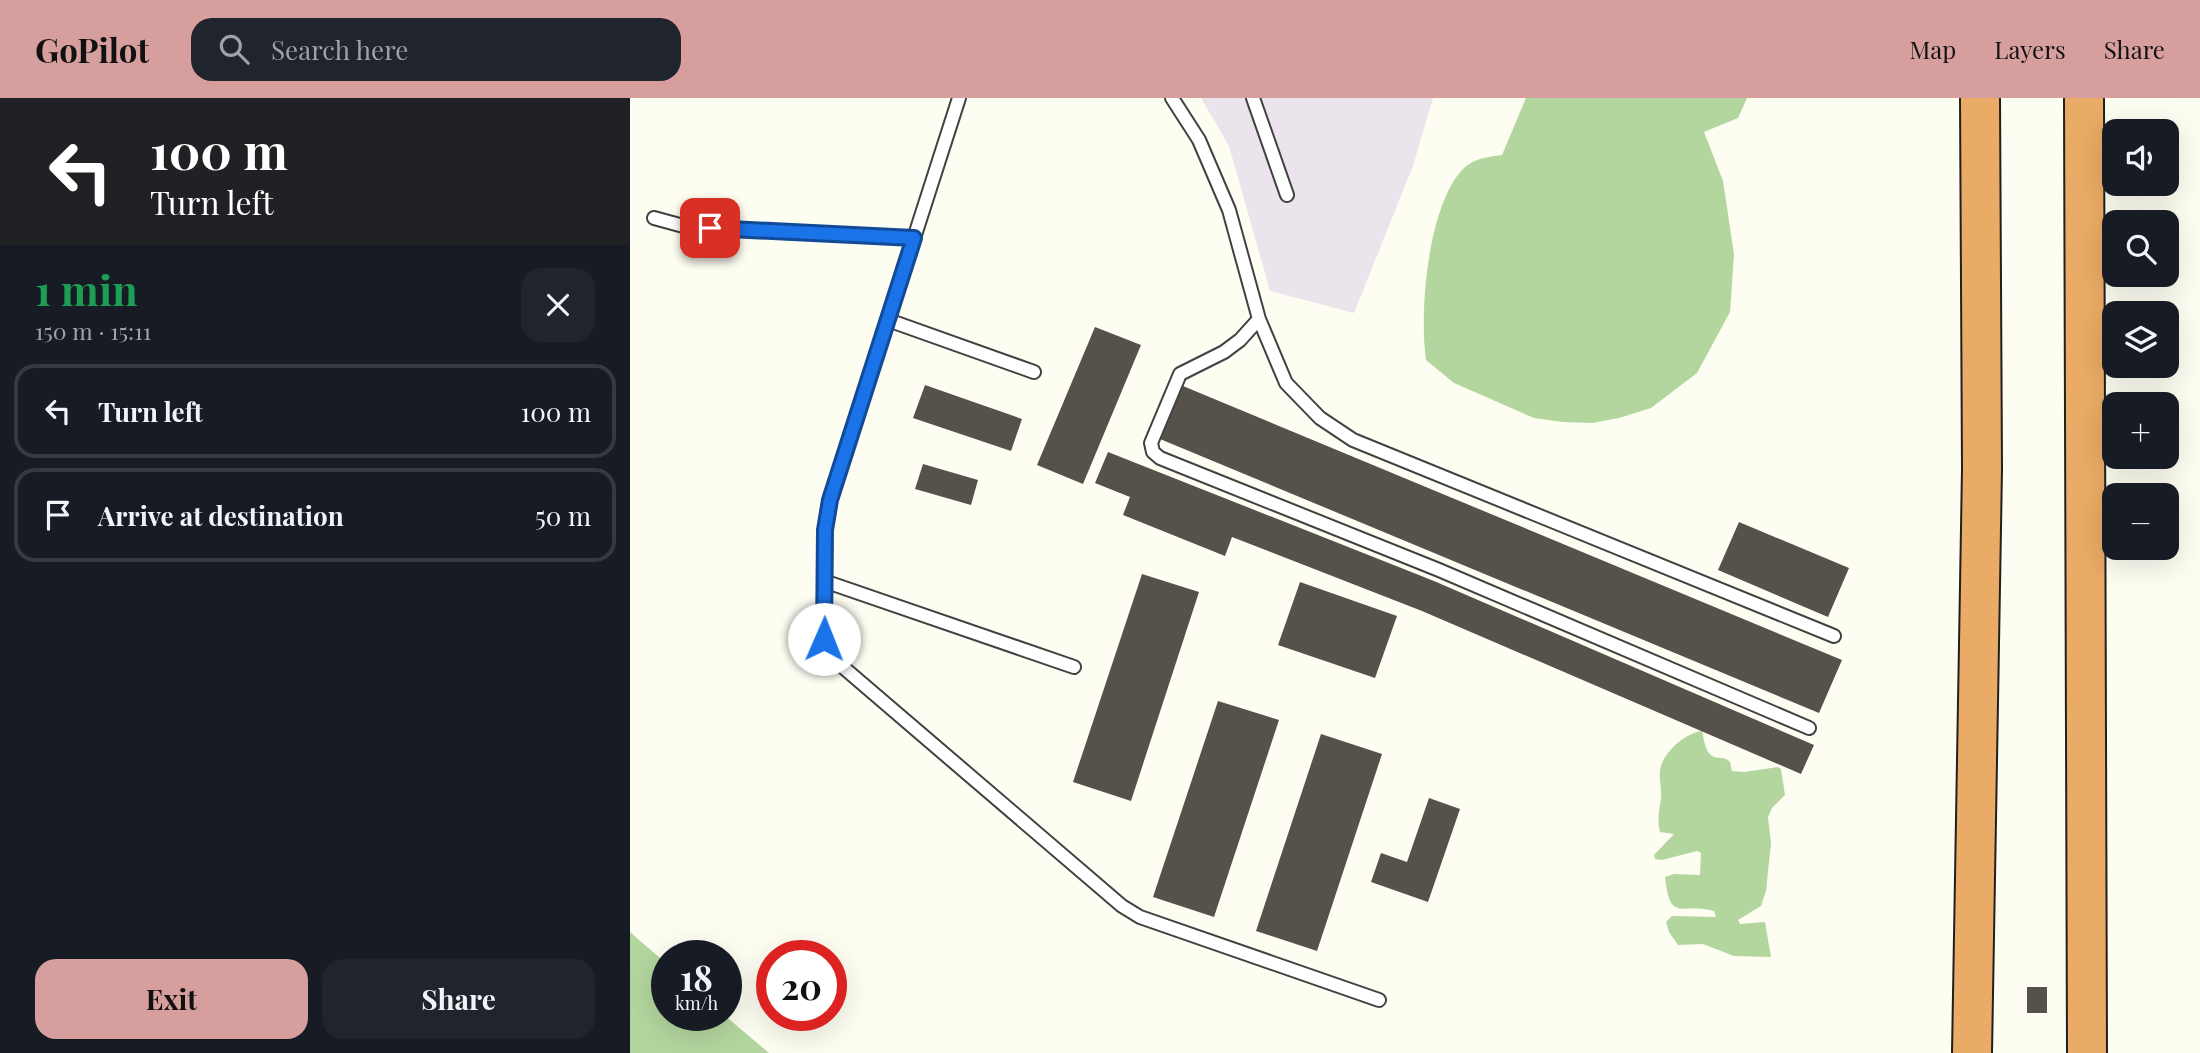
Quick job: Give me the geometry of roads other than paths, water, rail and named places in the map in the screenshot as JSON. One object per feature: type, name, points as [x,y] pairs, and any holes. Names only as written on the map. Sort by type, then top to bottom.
[{"type":"highway","points":[[1972,1053],[1982,468],[1980,98]]},
{"type":"highway","points":[[2084,98],[2087,1053]]},
{"type":"lane","points":[[959,98],[830,500],[825,530],[824,639],[837,662],[1122,906],[1140,917],[1379,1000]]},
{"type":"lane","points":[[1172,98],[1199,140],[1229,210],[1259,319],[1286,383],[1320,418],[1353,440],[1833,636]]},
{"type":"lane","points":[[1253,98],[1287,195]]},
{"type":"lane","points":[[654,218],[687,227],[914,238]]},
{"type":"lane","points":[[1259,319],[1224,352],[1180,374],[1151,443],[1153,452],[1160,458],[1439,570],[1810,728]]},
{"type":"lane","points":[[888,320],[1034,372]]},
{"type":"lane","points":[[824,581],[1074,667]]}]
